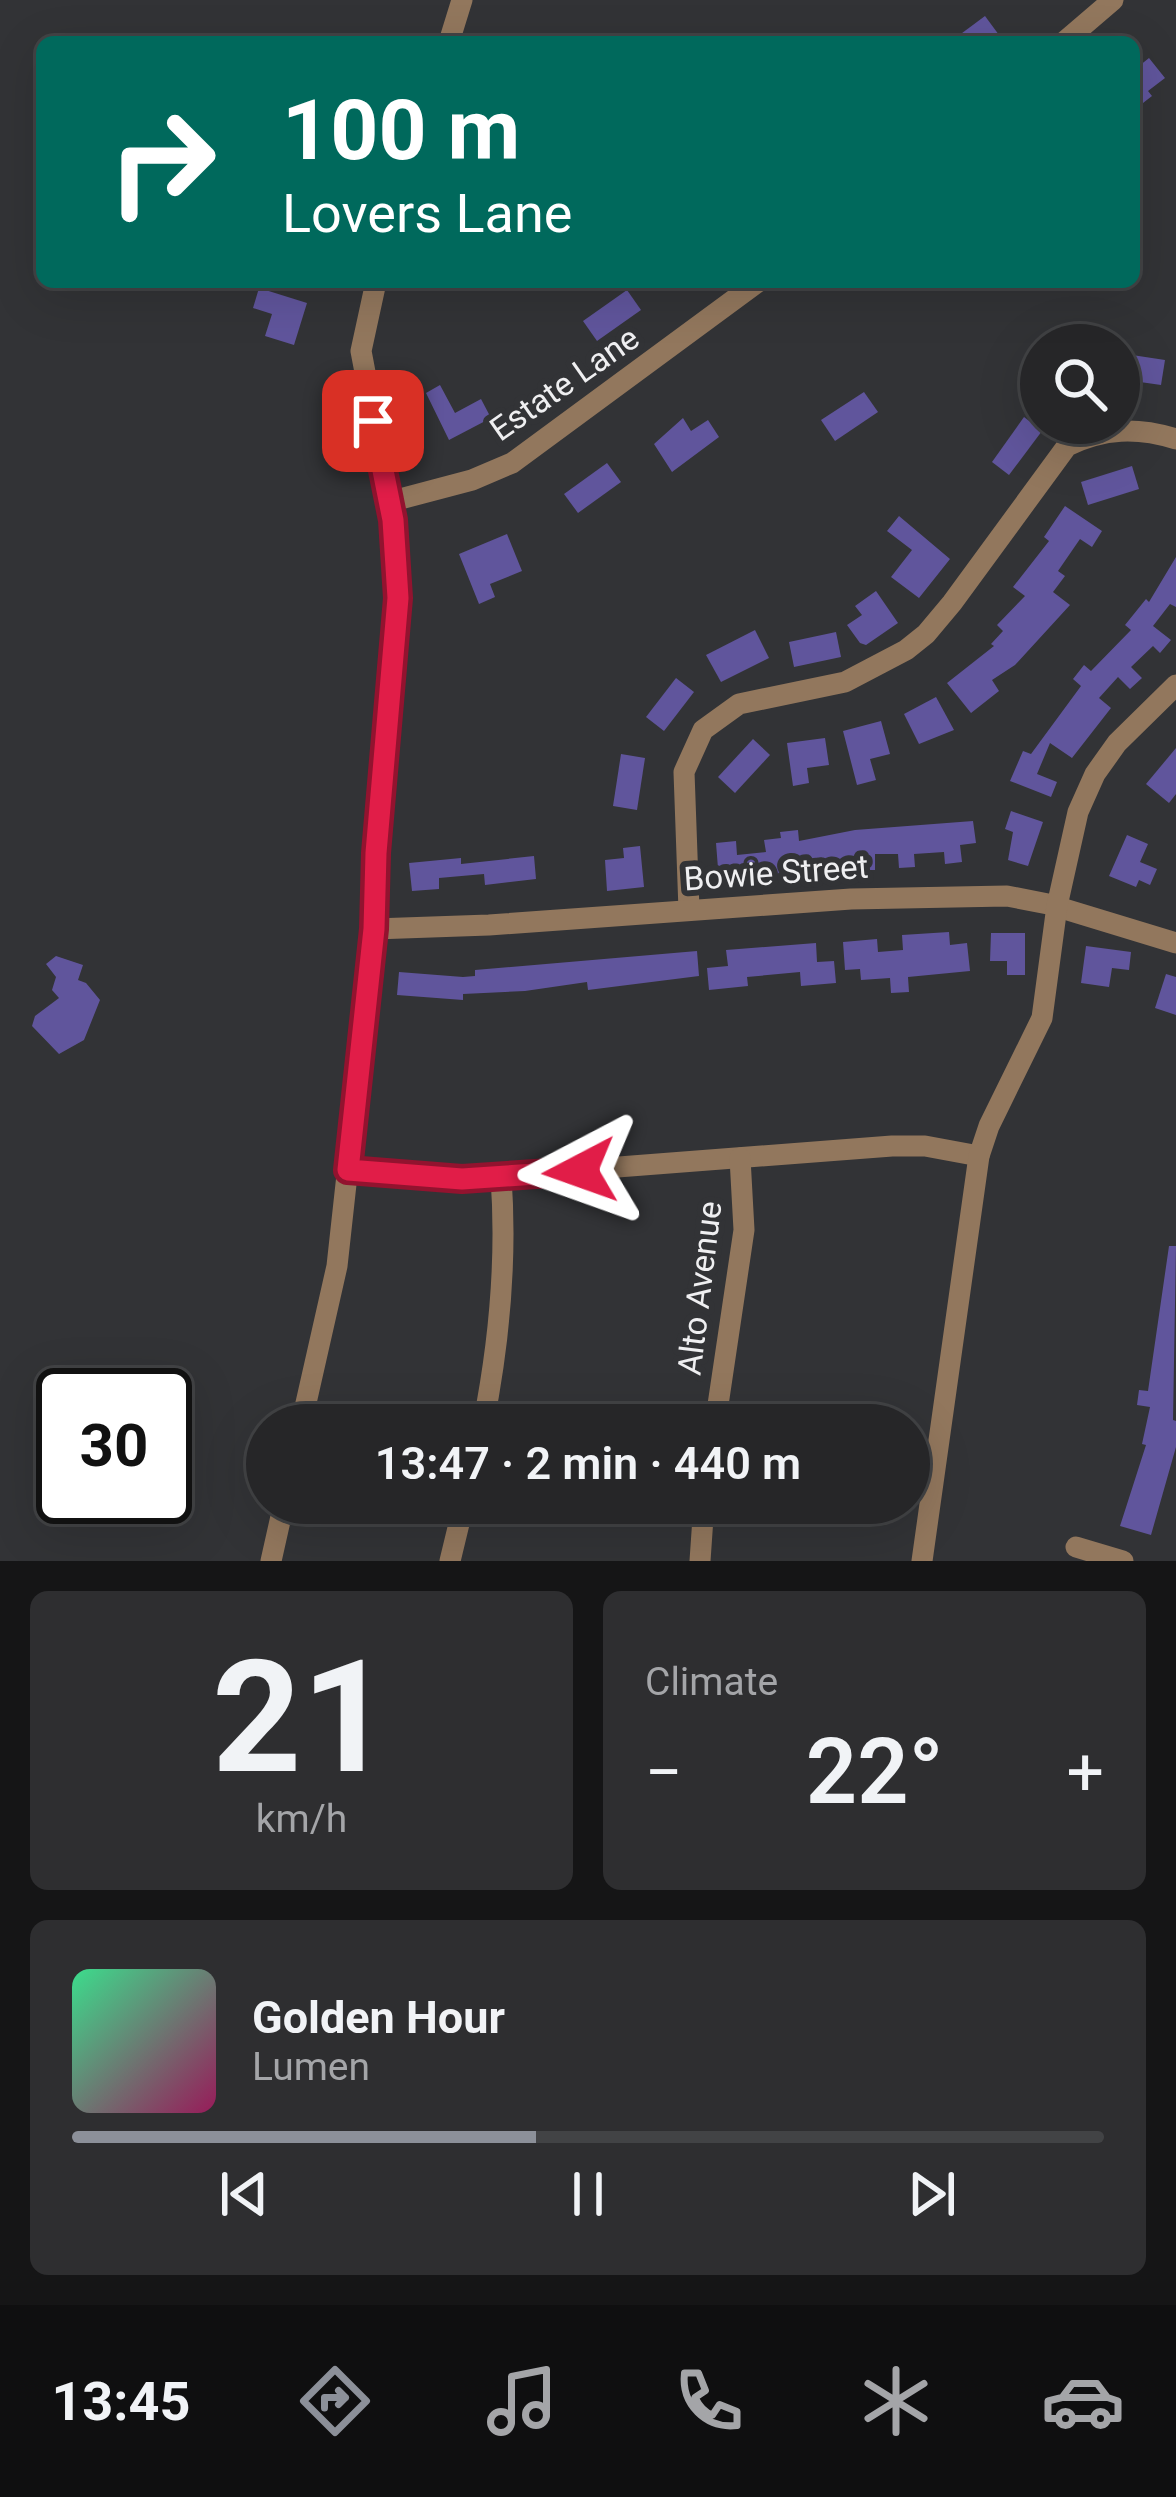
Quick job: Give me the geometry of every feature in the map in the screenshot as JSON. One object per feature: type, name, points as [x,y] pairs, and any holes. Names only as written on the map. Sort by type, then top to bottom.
[{"type":"street","points":[[451,36],[462,0]]},
{"type":"street","points":[[1071,36],[1113,0]]},
{"type":"street","points":[[306,1404],[337,1266],[348,1170],[374,929],[398,598],[389,502],[362,351],[375,288]]},
{"type":"street","name":"Estate Lane","points":[[389,502],[472,480],[512,463],[750,288]]},
{"type":"street","points":[[689,910],[684,772],[704,730],[739,704],[845,682],[906,650],[952,603],[1067,446],[1092,434],[1119,429],[1176,439]]},
{"type":"street","points":[[922,1561],[980,1156],[989,1126],[1042,1018],[1057,906],[1078,812],[1095,774],[1117,743],[1176,687]]},
{"type":"street","name":"Bowie Street","points":[[374,929],[910,897],[1007,896],[1057,906],[1176,944]]},
{"type":"street","points":[[348,1170],[449,1179],[501,1177],[910,1146],[980,1156]]},
{"type":"street","name":"Alto Avenue","points":[[718,1404],[744,1230],[740,1158]]},
{"type":"street","points":[[487,1404],[504,1244],[501,1177]]},
{"type":"street","points":[[272,1561],[280,1524]]},
{"type":"street","points":[[450,1561],[459,1524]]},
{"type":"street","points":[[700,1561],[703,1524]]},
{"type":"street","points":[[1076,1546],[1123,1561]]},
{"type":"building","points":[[985,16],[999,35],[998,36],[958,36]]},
{"type":"building","points":[[1149,58],[1165,78],[1148,91],[1152,96],[1140,105],[1140,65]]},
{"type":"building","points":[[259,288],[307,303],[294,345],[265,336],[272,314],[253,308]]},
{"type":"building","points":[[627,290],[641,310],[597,341],[583,321]]},
{"type":"building","points":[[1140,356],[1165,360],[1161,385],[1140,382]]},
{"type":"building","points":[[440,385],[455,413],[481,399],[491,418],[449,440],[426,393]]},
{"type":"building","points":[[864,392],[878,412],[835,441],[821,420]]},
{"type":"building","points":[[683,418],[691,431],[708,420],[719,437],[672,472],[654,444]]},
{"type":"building","points":[[1020,423],[1020,444],[1032,444],[1009,475],[992,462]]},
{"type":"building","points":[[607,463],[621,482],[578,513],[564,494]]},
{"type":"building","points":[[1132,466],[1139,489],[1088,505],[1081,482]]},
{"type":"building","points":[[1065,506],[1102,531],[1092,547],[1080,539],[1058,571],[1065,576],[1053,592],[1070,605],[1015,665],[992,680],[999,691],[971,713],[947,683],[994,646],[991,644],[1003,631],[997,625],[1025,596],[1013,587],[1049,541],[1044,537]]},
{"type":"building","points":[[899,516],[950,559],[919,598],[891,577],[912,550],[887,531]]},
{"type":"building","points":[[507,534],[522,571],[490,584],[495,597],[479,604],[459,554]]},
{"type":"building","points":[[1176,557],[1176,607],[1170,604],[1153,626],[1171,640],[1160,653],[1153,646],[1131,667],[1142,678],[1130,689],[1118,677],[1099,698],[1111,708],[1072,758],[1050,743],[1037,774],[1057,782],[1051,797],[1010,781],[1023,751],[1031,754],[1081,686],[1073,679],[1084,665],[1091,671],[1131,630],[1125,625],[1146,599],[1149,602]]},
{"type":"building","points":[[876,591],[898,623],[866,645],[847,625],[862,615],[855,606]]},
{"type":"building","points":[[755,630],[769,658],[721,682],[706,655]]},
{"type":"building","points":[[836,632],[841,657],[794,667],[789,642]]},
{"type":"building","points":[[676,678],[694,692],[664,731],[646,717]]},
{"type":"building","points":[[936,697],[954,730],[919,744],[904,714]]},
{"type":"building","points":[[881,721],[890,754],[870,759],[876,780],[857,785],[843,731]]},
{"type":"building","points":[[825,738],[829,765],[807,768],[809,783],[793,786],[787,743]]},
{"type":"building","points":[[753,739],[770,755],[735,793],[718,777]]},
{"type":"building","points":[[1176,748],[1176,794],[1169,803],[1146,784]]},
{"type":"building","points":[[621,754],[645,758],[637,810],[613,806]]},
{"type":"building","points":[[1011,811],[1043,822],[1028,866],[1008,860],[1013,832],[1005,829]]},
{"type":"building","points":[[973,821],[976,843],[960,845],[962,862],[945,864],[944,852],[914,854],[915,867],[899,868],[898,854],[875,854],[875,870],[855,870],[855,861],[828,865],[829,872],[814,874],[812,859],[786,862],[787,876],[719,881],[716,843],[736,841],[737,855],[766,852],[764,840],[781,838],[780,832],[798,830],[799,841],[855,830]]},
{"type":"building","points":[[1127,835],[1148,844],[1140,862],[1157,869],[1150,885],[1139,880],[1136,887],[1109,876]]},
{"type":"building","points":[[640,846],[644,887],[607,891],[605,860],[624,858],[623,848]]},
{"type":"building","points":[[534,856],[536,879],[485,885],[484,874],[439,878],[439,889],[412,891],[409,863],[461,858],[461,864]]},
{"type":"building","points":[[949,932],[950,945],[967,943],[970,971],[908,977],[909,992],[891,993],[890,978],[861,980],[860,969],[845,970],[843,942],[877,939],[878,952],[903,950],[902,935]]},
{"type":"building","points":[[991,933],[1025,933],[1025,975],[1007,975],[1007,961],[990,961]]},
{"type":"building","points":[[816,943],[817,962],[834,961],[836,983],[801,986],[800,972],[747,977],[748,986],[709,990],[707,968],[728,966],[726,950]]},
{"type":"building","points":[[1086,946],[1131,952],[1129,970],[1112,968],[1109,987],[1081,983]]},
{"type":"building","points":[[697,951],[699,976],[588,990],[587,982],[463,994],[463,1000],[397,995],[399,972],[463,977],[475,976],[475,970]]},
{"type":"building","points":[[56,956],[83,965],[78,980],[100,1000],[84,1040],[59,1054],[32,1026],[35,1016],[59,998],[52,990],[56,977],[46,964]]},
{"type":"building","points":[[1166,974],[1176,977],[1176,1015],[1155,1008]]},
{"type":"building","points":[[1169,1246],[1176,1246],[1176,1447],[1151,1535],[1120,1526],[1146,1445],[1142,1444],[1150,1407],[1137,1405],[1139,1390],[1148,1391]]},
{"type":"route","points":[[373,421],[393,520],[398,598],[374,929],[348,1170],[462,1179],[580,1171]]}]
